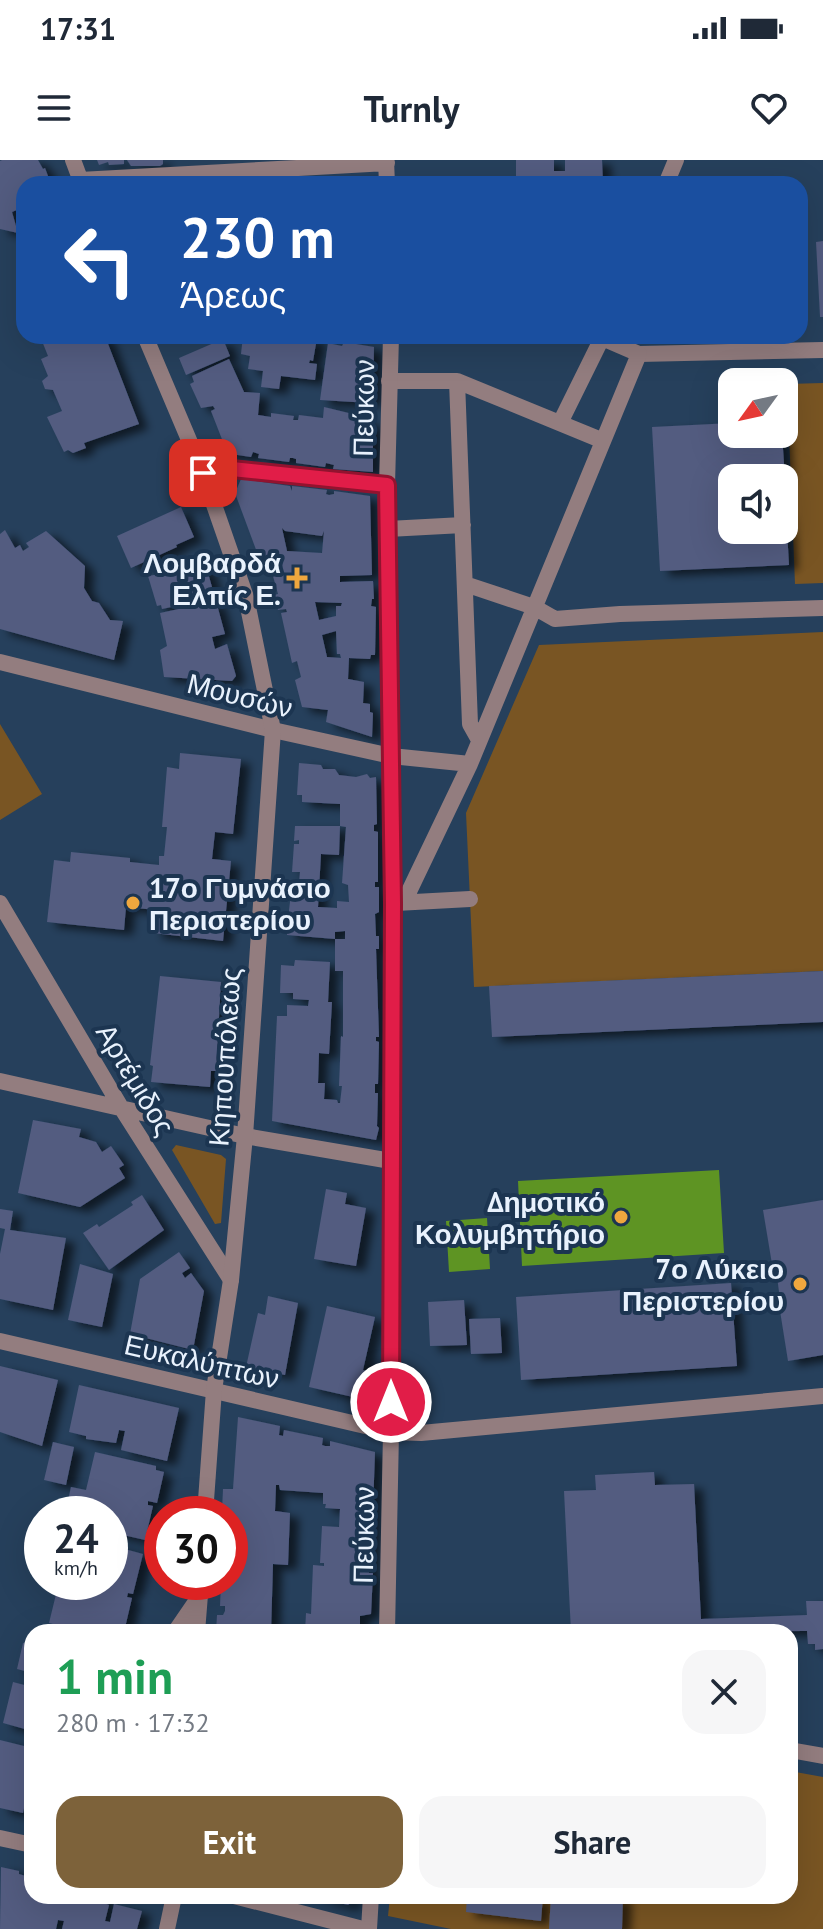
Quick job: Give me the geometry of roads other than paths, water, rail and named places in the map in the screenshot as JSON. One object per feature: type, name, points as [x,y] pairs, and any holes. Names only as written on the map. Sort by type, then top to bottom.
[{"type":"street","points":[[172,176],[386,162]]},
{"type":"street","name":"Κηπουπόλεως","points":[[148,344],[203,473],[246,597],[273,730],[245,1136],[231,1280],[214,1390],[206,1496]]},
{"type":"street","name":"Πεύκων","points":[[387,1624],[391,1161],[398,903],[391,756],[387,485],[389,344]]},
{"type":"street","points":[[560,423],[599,344]]},
{"type":"street","points":[[617,344],[639,354],[823,350]]},
{"type":"street","points":[[398,903],[470,764],[639,354]]},
{"type":"street","points":[[389,381],[457,381],[601,440]]},
{"type":"street","points":[[457,381],[470,724],[479,740]]},
{"type":"street","points":[[203,473],[232,469],[387,485]]},
{"type":"street","points":[[388,529],[463,525]]},
{"type":"street","points":[[465,584],[534,607],[555,619],[823,608]]},
{"type":"street","name":"Μουσών","points":[[0,662],[391,756],[470,764]]},
{"type":"street","points":[[398,903],[470,899]]},
{"type":"street","name":"Αρτέμιδος","points":[[0,903],[122,1109],[231,1280]]},
{"type":"street","points":[[0,1081],[245,1136],[391,1161]]},
{"type":"street","name":"Ευκαλύπτων","points":[[0,1341],[391,1432],[421,1433],[823,1396]]},
{"type":"street","points":[[180,1624],[194,1600]]},
{"type":"street","points":[[198,1624],[199,1600]]},
{"type":"street","points":[[798,1751],[823,1756]]},
{"type":"street","points":[[0,1838],[24,1843]]},
{"type":"street","points":[[167,1929],[172,1904]]},
{"type":"street","points":[[265,1904],[363,1929]]},
{"type":"street","points":[[369,1929],[371,1904]]},
{"type":"place","name":"Λομβαρδά Ελπίς Ε.","points":[[297,578]]},
{"type":"place","name":"17ο Γυμνάσιο Περιστερίου","points":[[133,903]]},
{"type":"place","name":"Δημοτικό Κολυμβητήριο","points":[[621,1217]]},
{"type":"place","name":"7ο Λύκειο Περιστερίου","points":[[800,1284]]}]
